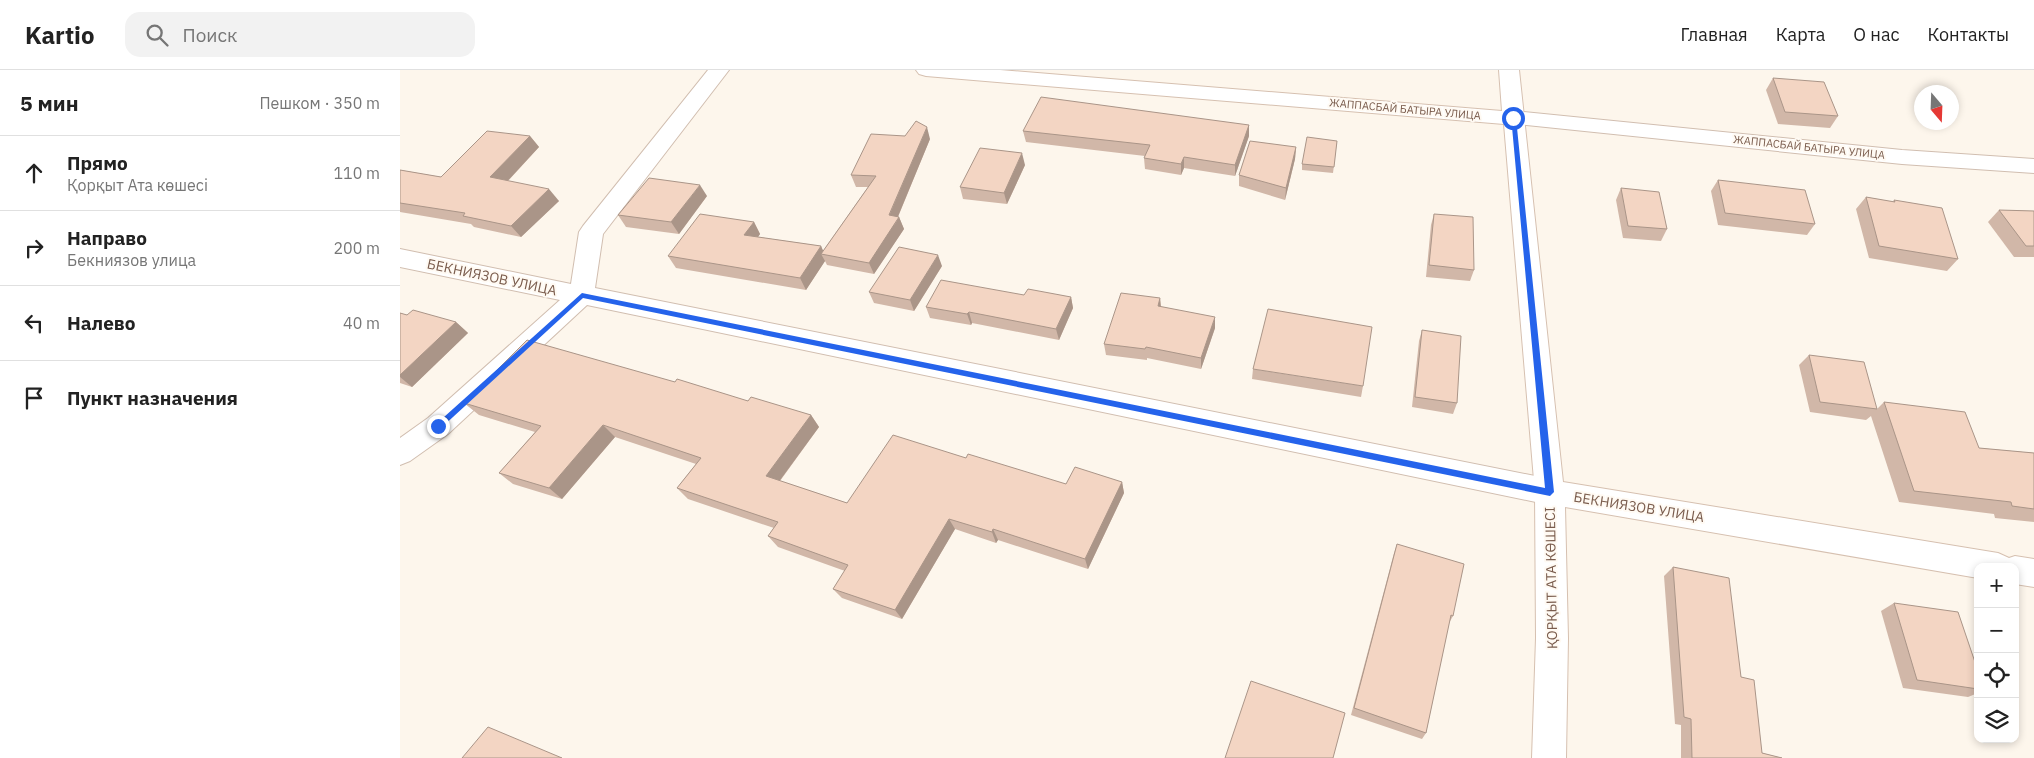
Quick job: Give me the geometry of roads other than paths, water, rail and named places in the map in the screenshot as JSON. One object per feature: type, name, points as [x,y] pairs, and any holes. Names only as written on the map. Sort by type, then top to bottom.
[{"type":"street","points":[[400,453],[438,426],[582,295],[591,232],[719,70]]},
{"type":"street","name":"ЖАППАСБАЙ БАТЫРА УЛИЦА","points":[[926,70],[1513,118],[1902,157],[2034,166]]},
{"type":"street","name":"ҚОРҚЫТ АТА КӨШЕСІ","points":[[1509,70],[1550,492],[1552,638],[1548,758]]},
{"type":"street","name":"БЕКНИЯЗОВ УЛИЦА","points":[[400,258],[1550,492],[1974,563]]},
{"type":"street","points":[[2019,571],[2034,573]]}]
